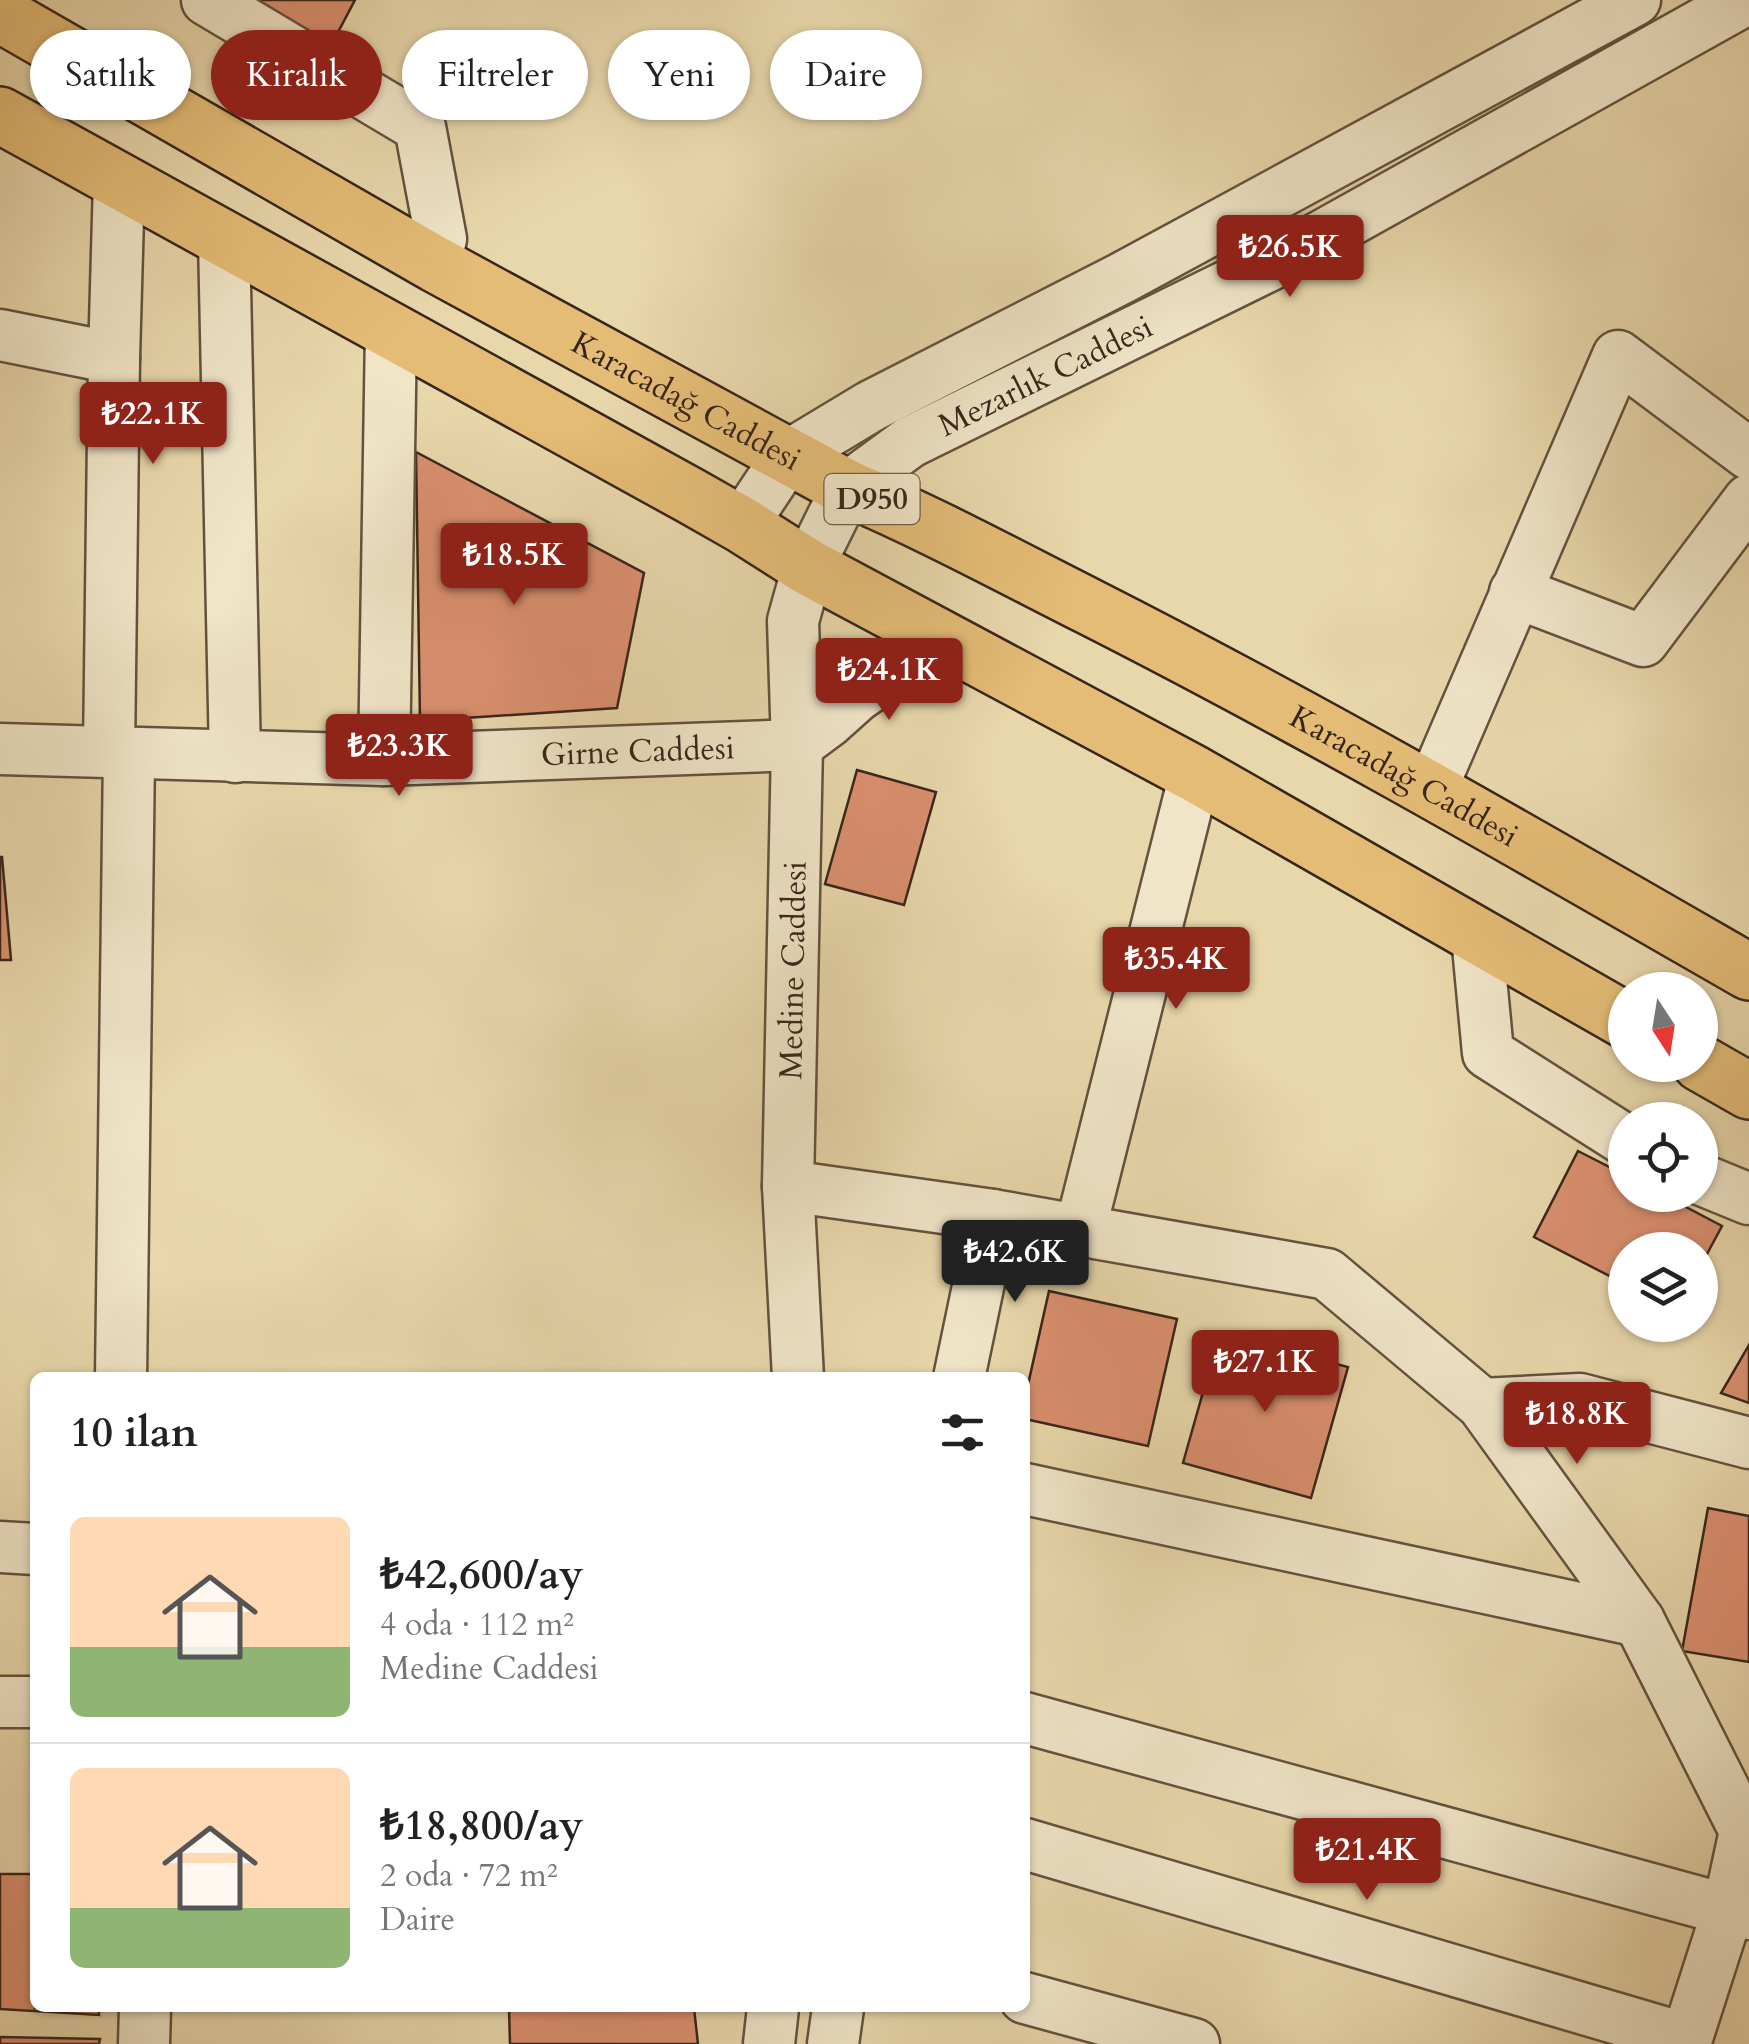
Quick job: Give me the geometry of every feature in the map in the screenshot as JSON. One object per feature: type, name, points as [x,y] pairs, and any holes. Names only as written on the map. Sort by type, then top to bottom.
[{"type":"highway","name":"Karacadağ Caddesi","points":[[0,14],[436,264],[847,488],[1158,642],[1431,790],[1749,972]]},
{"type":"highway","name":"D950","points":[[0,115],[742,525],[808,567],[1194,774],[1608,1010]]},
{"type":"highway","points":[[1718,1073],[1749,1091]]},
{"type":"street","points":[[207,0],[420,126],[440,239],[436,264]]},
{"type":"street","name":"Mezarlık Caddesi","points":[[808,567],[847,488],[910,442],[1270,265],[1745,0]]},
{"type":"street","points":[[1619,4],[1641,58]]},
{"type":"street","name":"Mezarlık Caddesi","points":[[742,525],[788,456],[871,406],[1122,278],[1619,4]]},
{"type":"street","points":[[119,181],[114,358],[121,1372]]},
{"type":"street","points":[[224,239],[235,757]]},
{"type":"street","points":[[384,760],[391,331]]},
{"type":"street","points":[[0,335],[114,358]]},
{"type":"street","points":[[1431,790],[1618,356],[1749,454]]},
{"type":"street","points":[[1515,592],[1643,641],[1749,500]]},
{"type":"street","name":"Medine Caddesi","points":[[798,1372],[788,1186],[796,745],[793,622],[808,567]]},
{"type":"street","points":[[796,745],[902,665],[959,649]]},
{"type":"street","name":"Girne Caddesi","points":[[0,749],[384,760],[796,745]]},
{"type":"street","points":[[1080,1231],[1194,774]]},
{"type":"street","points":[[1477,936],[1488,1054],[1608,1129]]},
{"type":"street","points":[[788,1186],[993,1215],[1327,1274],[1482,1404],[1639,1621],[1744,1832],[1738,1912],[1686,2042],[1030,1845]]},
{"type":"street","points":[[1718,1186],[1749,1200]]},
{"type":"street","points":[[960,1372],[993,1215]]},
{"type":"street","points":[[1482,1404],[1580,1400],[1749,1444]]},
{"type":"street","points":[[1030,1490],[1639,1621]]},
{"type":"street","points":[[0,1547],[30,1549]]},
{"type":"street","points":[[0,1702],[30,1702]]},
{"type":"street","points":[[1030,1719],[1738,1912]]},
{"type":"street","points":[[1030,2000],[1143,2037],[1194,2044]]},
{"type":"street","points":[[144,2044],[146,2012]]},
{"type":"street","points":[[769,2044],[773,2012]]},
{"type":"street","points":[[833,2044],[837,2012]]},
{"type":"building","points":[[240,0],[355,0],[339,30],[289,30]]},
{"type":"building","points":[[416,452],[644,573],[617,708],[420,721]]},
{"type":"building","points":[[857,770],[936,792],[904,905],[825,884]]},
{"type":"building","points":[[2,857],[11,960],[0,960]]},
{"type":"building","points":[[1578,1151],[1608,1166],[1608,1212],[1695,1212],[1722,1226],[1718,1233],[1608,1232],[1608,1275],[1534,1237]]},
{"type":"building","points":[[1049,1291],[1177,1319],[1148,1446],[1030,1420],[1030,1376]]},
{"type":"building","points":[[1220,1332],[1348,1367],[1311,1498],[1183,1463]]},
{"type":"building","points":[[1749,1345],[1749,1403],[1721,1393]]},
{"type":"building","points":[[1708,1508],[1749,1516],[1749,1662],[1682,1651]]},
{"type":"building","points":[[0,1874],[30,1874],[30,2011],[0,2009]]},
{"type":"building","points":[[50,2012],[99,2012],[99,2015]]},
{"type":"building","points":[[509,2012],[694,2012],[698,2044],[510,2044]]},
{"type":"building","points":[[0,2037],[100,2039],[99,2044],[0,2044]]}]
